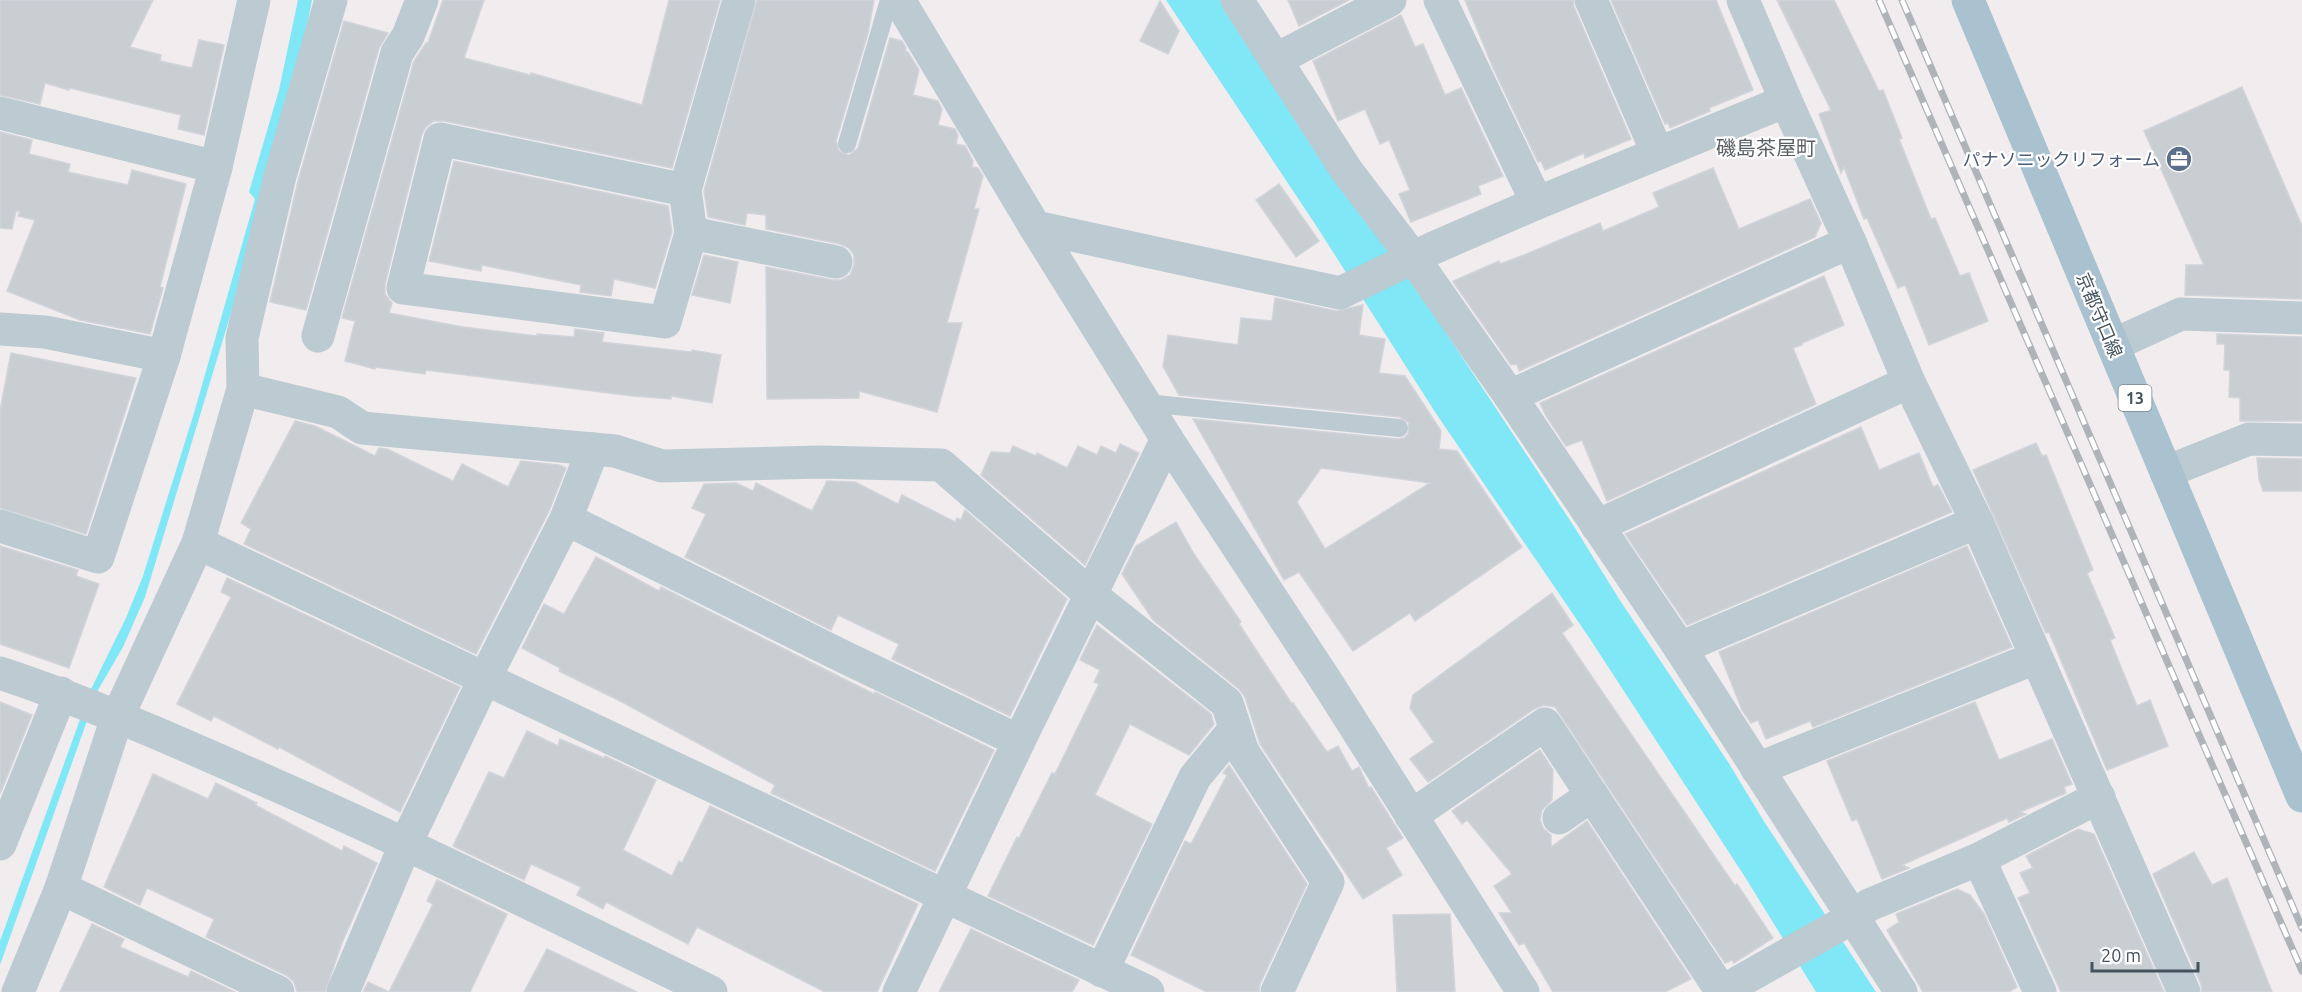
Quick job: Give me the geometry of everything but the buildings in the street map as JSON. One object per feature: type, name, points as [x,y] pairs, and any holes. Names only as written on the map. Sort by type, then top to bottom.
[{"type":"main road","name":"京都守口線","points":[[1968,0],[2302,796]]},
{"type":"street","points":[[0,526],[98,557],[164,356],[216,167],[255,0]]},
{"type":"street","points":[[18,992],[61,888],[117,718],[198,543],[243,389],[242,338],[280,176],[331,0]]},
{"type":"street","points":[[318,336],[397,53],[408,36],[422,0]]},
{"type":"street","points":[[684,190],[440,139],[403,288],[665,322],[691,234],[684,190],[739,0]]},
{"type":"street","points":[[899,0],[1035,227],[1167,439],[1522,992]]},
{"type":"street","points":[[1237,0],[1347,171],[1414,259],[1510,396],[1680,648],[1757,769],[1847,921],[1901,992]]},
{"type":"street","points":[[1275,60],[1390,0]]},
{"type":"street","points":[[1440,0],[1537,203]]},
{"type":"street","points":[[1591,0],[1657,152]]},
{"type":"street","points":[[1743,0],[1910,382],[1977,522],[2184,992]]},
{"type":"street","points":[[1035,227],[1340,293],[1429,250],[1537,203],[1786,101]]},
{"type":"street","points":[[0,113],[216,167]]},
{"type":"street","points":[[691,234],[836,262]]},
{"type":"street","points":[[1510,396],[1850,242]]},
{"type":"street","points":[[2113,345],[2181,314],[2302,318]]},
{"type":"street","points":[[0,329],[45,332],[164,356]]},
{"type":"street","points":[[1597,526],[1910,382]]},
{"type":"street","points":[[243,389],[338,412],[362,428],[615,451],[662,466],[820,462],[941,465],[1091,595],[1227,703],[1242,753],[1328,882],[1277,992]]},
{"type":"street","points":[[899,992],[1167,439]]},
{"type":"street","points":[[2166,472],[2249,439],[2302,440]]},
{"type":"street","points":[[343,992],[406,843],[485,678],[566,519],[593,449]]},
{"type":"street","points":[[566,519],[1019,741]]},
{"type":"street","points":[[1680,648],[1977,522]]},
{"type":"street","points":[[198,543],[1148,992]]},
{"type":"street","points":[[1757,769],[2035,658]]},
{"type":"street","points":[[0,673],[61,693],[187,745],[406,843],[711,992]]},
{"type":"street","points":[[0,844],[61,693]]},
{"type":"street","points":[[1411,816],[1545,724],[1721,992],[1847,921],[1869,905],[1979,859],[2099,797]]},
{"type":"street","points":[[1102,971],[1195,777],[1234,730]]},
{"type":"street","points":[[1558,818],[1592,795]]},
{"type":"street","points":[[1979,859],[2040,992]]},
{"type":"street","points":[[61,888],[278,992]]},
{"type":"lane","points":[[847,144],[889,0]]},
{"type":"lane","points":[[1145,403],[1399,428]]},
{"type":"water","points":[[298,0],[312,0],[298,72],[231,313],[145,597],[123,647],[98,690],[0,965],[0,941],[91,689],[126,618],[143,576],[194,413],[255,199],[249,192],[279,90]]},
{"type":"water","points":[[1166,0],[1226,0],[1575,528],[1876,992],[1816,992],[1745,877],[1590,639],[1437,415],[1317,227]]},
{"type":"railway","points":[[1879,0],[2302,971]]},
{"type":"railway","points":[[1902,0],[2302,928]]},
{"type":"place","name":"パナソニックリフォーム","points":[[2179,159]]},
{"type":"district","name":"磯島茶屋町","points":[[1766,147]]}]
